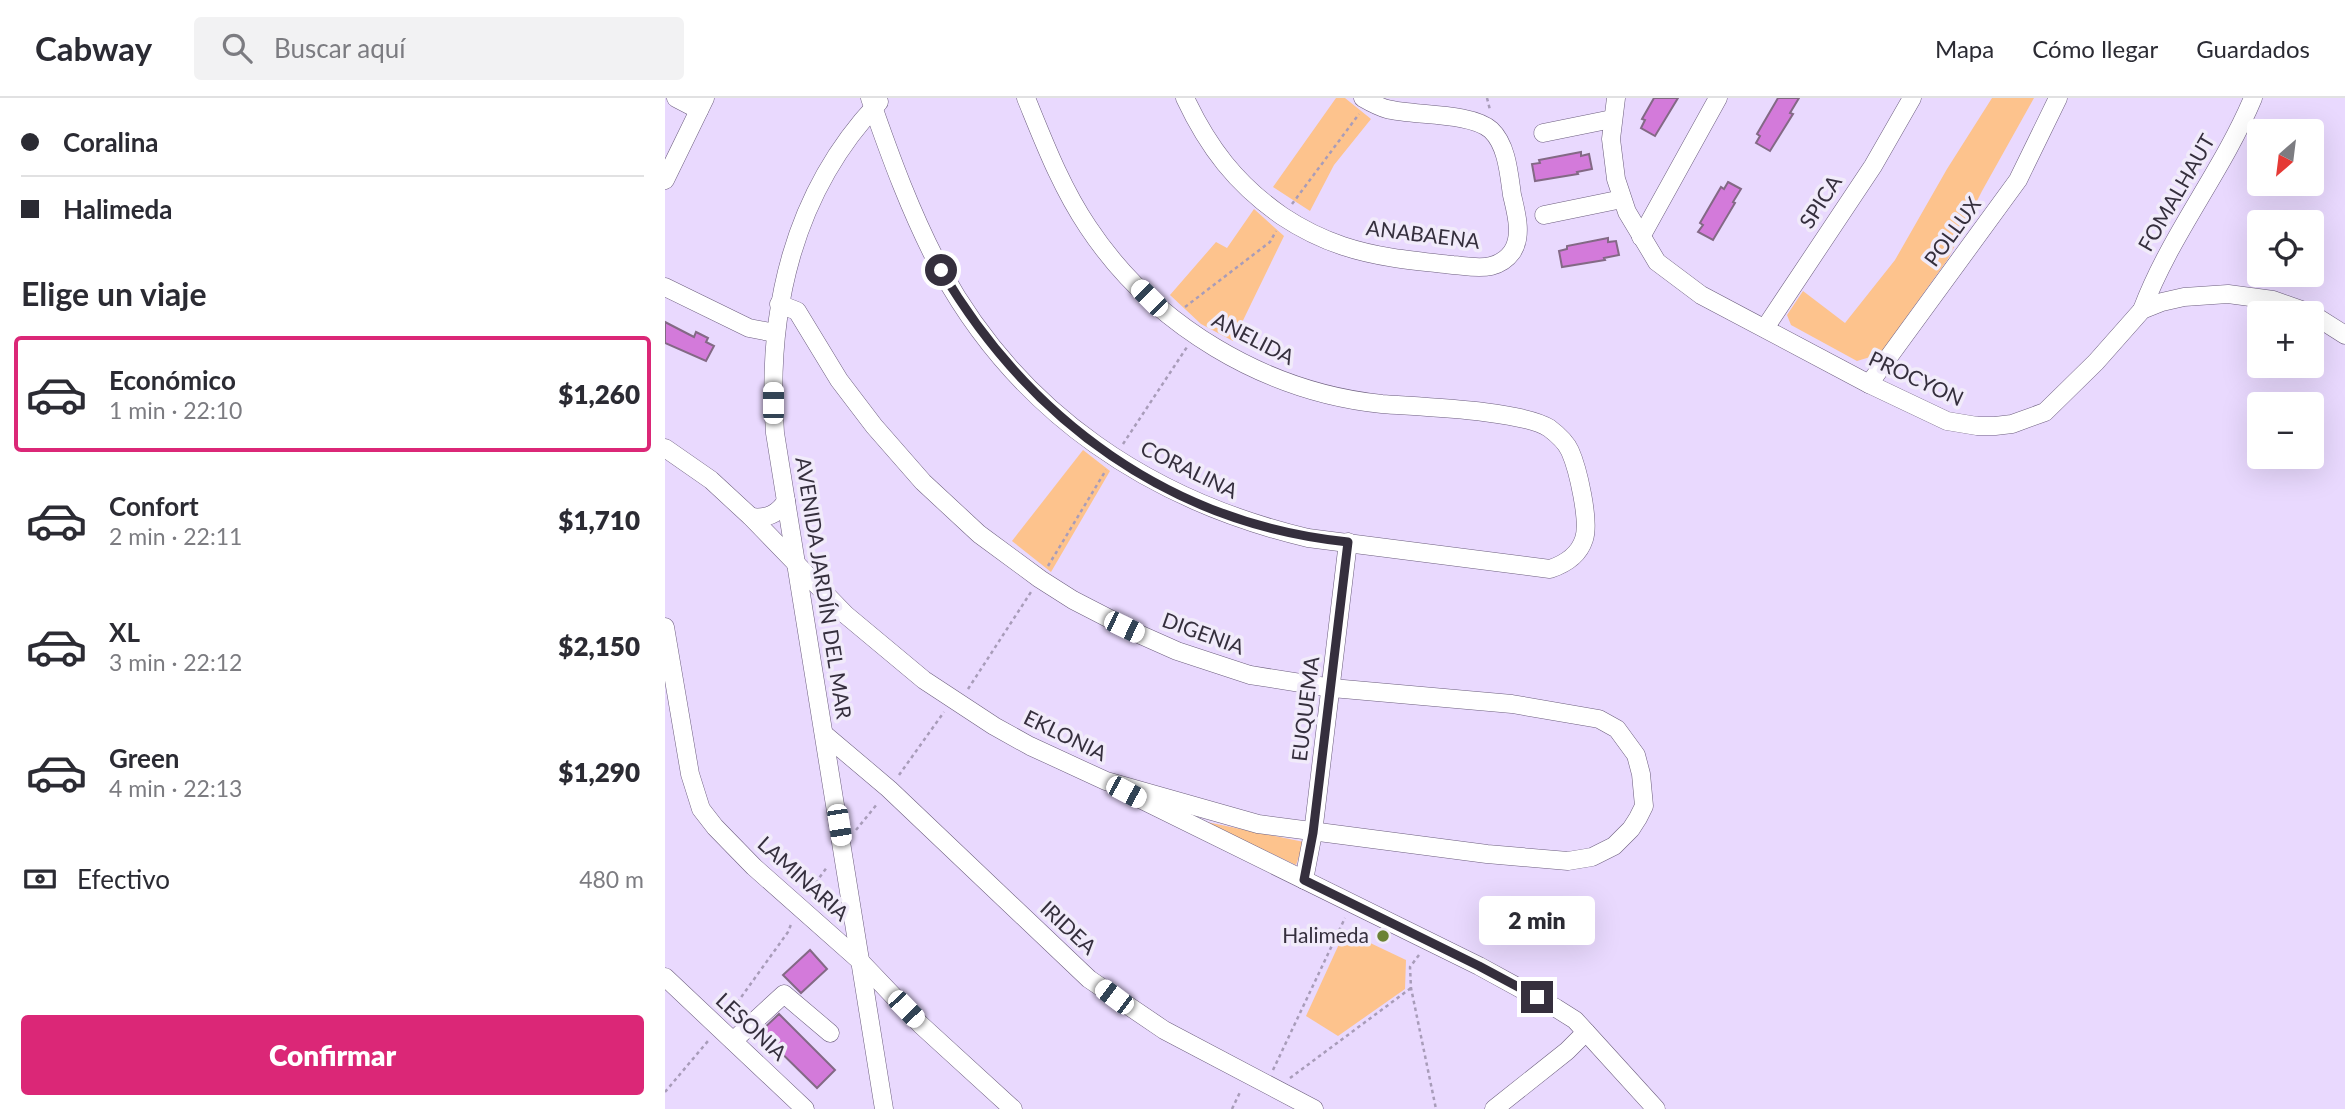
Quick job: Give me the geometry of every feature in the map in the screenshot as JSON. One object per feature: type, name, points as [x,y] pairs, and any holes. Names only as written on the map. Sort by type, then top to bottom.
[{"type":"street","points":[[665,180],[702,104],[676,98]]},
{"type":"street","name":"ANELIDA","points":[[1027,98],[1054,168],[1088,228],[1134,283],[1195,335],[1269,375],[1322,393],[1377,403],[1479,412],[1533,421],[1551,429],[1566,443],[1571,453]]},
{"type":"street","name":"ANABAENA","points":[[1185,98],[1202,133],[1215,152],[1246,187],[1283,216],[1321,237],[1361,252],[1396,259],[1490,266],[1499,263],[1512,252],[1518,236],[1517,218],[1504,155],[1496,137],[1480,124],[1388,109],[1363,98]]},
{"type":"street","name":"PROCYON","points":[[1616,98],[1612,118],[1612,159],[1622,199],[1657,262],[1701,295],[1869,384],[1947,421],[1977,426],[2012,424],[2045,412],[2096,362],[2142,310]]},
{"type":"street","points":[[1641,237],[1718,98]]},
{"type":"street","name":"SPICA","points":[[1765,328],[1873,166],[1912,98]]},
{"type":"street","name":"POLLUX","points":[[1869,384],[2018,180],[2058,98]]},
{"type":"street","name":"FOMALHAUT","points":[[2142,310],[2153,280],[2218,168],[2253,98]]},
{"type":"street","name":"AVENIDA JARDÍN DEL MAR","points":[[875,101],[841,149],[814,195],[795,242],[779,304],[775,333],[774,423],[884,1109]]},
{"type":"street","name":"CORALINA","points":[[875,101],[892,160],[927,241],[970,316],[996,351],[1039,398],[1079,433],[1114,458],[1175,493],[1240,520],[1308,538],[1550,569],[1575,555],[1585,532],[1581,494],[1571,453]]},
{"type":"street","points":[[1543,132],[1612,118]]},
{"type":"street","points":[[1544,215],[1622,199]]},
{"type":"street","points":[[665,287],[749,328],[775,333]]},
{"type":"street","points":[[2142,310],[2184,297],[2228,294],[2276,301]]},
{"type":"street","name":"DIGENIA","points":[[779,304],[797,311],[839,380],[874,426],[923,482],[979,534],[1040,579],[1107,618],[1177,650],[1250,675],[1332,688],[1512,704],[1599,719],[1617,729],[1636,755],[1644,806]]},
{"type":"street","points":[[2324,322],[2345,335]]},
{"type":"street","name":"EKLONIA","points":[[665,448],[711,480],[869,636],[953,700],[1030,746],[1106,781],[1258,824],[1487,854],[1568,861],[1592,857],[1614,846],[1631,829],[1644,806]]},
{"type":"street","points":[[751,517],[770,516],[782,508],[786,501]]},
{"type":"street","name":"EUQUEMA","points":[[1304,880],[1313,833],[1332,688],[1348,542]]},
{"type":"street","name":"LAMINARIA","points":[[665,627],[690,774],[701,809],[715,828],[754,867],[859,960],[921,1025],[1013,1109]]},
{"type":"street","name":"IRIDEA","points":[[824,734],[889,789],[1089,979],[1164,1030],[1314,1109]]},
{"type":"street","points":[[1106,781],[1430,941],[1556,1008],[1575,1020],[1656,1109]]},
{"type":"street","name":"LESONIA","points":[[665,977],[805,1109]]},
{"type":"street","points":[[733,1041],[784,995],[830,1032]]},
{"type":"street","points":[[1494,1109],[1567,1051],[1586,1032]]},
{"type":"path","points":[[1114,458],[1195,335]]},
{"type":"path","points":[[889,789],[953,700]]},
{"type":"path","points":[[1267,1083],[1352,904]]},
{"type":"path","points":[[665,1092],[719,1027],[788,932],[799,905]]},
{"type":"path","points":[[1430,941],[1410,967],[1411,988],[1436,1109]]},
{"type":"path","points":[[1287,1096],[1288,1080],[1411,988]]},
{"type":"shaded area","points":[[1336,98],[1345,98],[1371,119],[1334,165],[1310,211],[1273,187]]},
{"type":"shaded area","points":[[1992,98],[2034,98],[1948,259],[1880,354],[1857,361],[1791,325],[1787,315],[1803,291],[1845,323],[1895,260],[1947,169]]},
{"type":"shaded area","points":[[1254,209],[1284,236],[1233,341],[1201,324],[1170,295],[1216,242],[1227,248]]},
{"type":"shaded area","points":[[1083,450],[1110,471],[1051,572],[1012,541]]},
{"type":"shaded area","points":[[1202,821],[1304,842],[1296,865]]},
{"type":"shaded area","points":[[1345,931],[1406,960],[1405,989],[1338,1036],[1306,1016]]},
{"type":"building","points":[[1654,98],[1678,98],[1655,136],[1641,128],[1645,120],[1642,119]]},
{"type":"building","points":[[1778,98],[1799,98],[1790,113],[1793,114],[1770,151],[1756,143],[1760,136],[1757,134]]},
{"type":"building","points":[[1581,152],[1581,156],[1589,154],[1592,169],[1535,181],[1532,164],[1540,163],[1539,160]]},
{"type":"building","points":[[1728,182],[1741,189],[1713,240],[1698,232],[1703,225],[1700,223],[1721,187],[1724,189]]},
{"type":"building","points":[[1608,238],[1608,242],[1616,241],[1619,255],[1562,267],[1559,251],[1567,249],[1567,246]]},
{"type":"building","points":[[665,322],[694,337],[696,332],[708,338],[706,342],[714,346],[706,361],[665,343]]},
{"type":"building","points":[[810,950],[827,969],[801,993],[783,975]]},
{"type":"building","points":[[779,1014],[835,1070],[817,1088],[760,1032]]},
{"type":"place","name":"Halimeda","points":[[1383,936]]},
{"type":"route","points":[[941,270],[976,325],[1017,375],[1063,419],[1114,458],[1175,493],[1240,520],[1308,538],[1348,542],[1332,688],[1313,833],[1304,880],[1537,997]]}]
